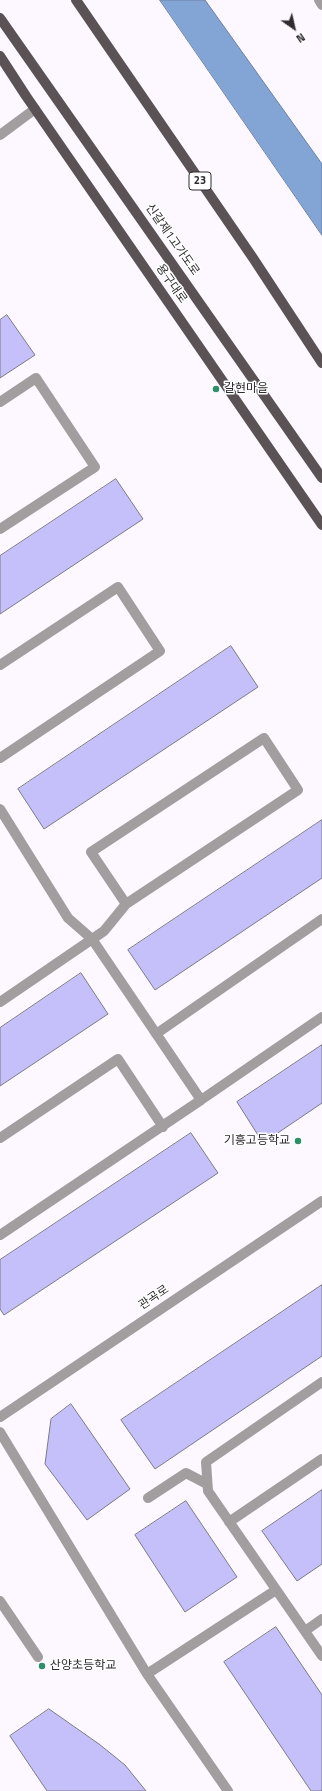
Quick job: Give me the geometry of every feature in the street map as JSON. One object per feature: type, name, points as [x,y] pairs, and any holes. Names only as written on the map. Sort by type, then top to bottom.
[{"type":"main road","name":"23","points":[[76,0],[253,258],[322,363]]},
{"type":"main road","name":"신갈제1고가도로","points":[[0,18],[322,478]]},
{"type":"main road","name":"용구대로","points":[[0,56],[322,525]]},
{"type":"street","points":[[318,0],[322,5]]},
{"type":"street","points":[[0,135],[35,109]]},
{"type":"street","points":[[0,402],[36,378],[95,467],[0,529]]},
{"type":"street","points":[[0,665],[118,587],[160,651],[0,758]]},
{"type":"street","points":[[0,1002],[104,931],[126,904],[298,790],[264,738],[91,852],[126,904]]},
{"type":"street","points":[[0,809],[68,918],[92,939],[201,1100]]},
{"type":"street","points":[[156,1034],[322,919]]},
{"type":"street","points":[[0,1235],[322,1017]]},
{"type":"street","points":[[0,1138],[118,1059],[163,1126]]},
{"type":"street","name":"관곡로","points":[[0,1417],[322,1201]]},
{"type":"street","points":[[322,1382],[206,1462],[208,1491],[322,1656]]},
{"type":"street","points":[[0,1432],[147,1674],[228,1791]]},
{"type":"street","points":[[229,1522],[322,1459]]},
{"type":"street","points":[[148,1498],[186,1473],[207,1484]]},
{"type":"street","points":[[147,1674],[276,1590]]},
{"type":"street","points":[[0,1601],[38,1657]]},
{"type":"street","points":[[305,1630],[322,1619]]},
{"type":"water","points":[[160,0],[205,0],[322,164],[322,235]]},
{"type":"building","points":[[7,315],[35,355],[0,378],[0,320]]},
{"type":"building","points":[[116,479],[143,519],[0,614],[0,556]]},
{"type":"building","points":[[231,646],[258,687],[44,829],[18,789]]},
{"type":"building","points":[[322,820],[322,878],[155,990],[128,950]]},
{"type":"building","points":[[81,973],[108,1014],[0,1086],[0,1028]]},
{"type":"building","points":[[322,1045],[322,1103],[263,1143],[237,1102]]},
{"type":"building","points":[[191,1133],[218,1173],[4,1315],[0,1309],[0,1260]]},
{"type":"building","points":[[322,1285],[322,1356],[155,1469],[121,1420]]},
{"type":"building","points":[[71,1404],[130,1489],[87,1520],[45,1464],[51,1419]]},
{"type":"building","points":[[322,1490],[322,1564],[297,1581],[262,1531]]},
{"type":"building","points":[[186,1501],[237,1577],[185,1612],[135,1535]]},
{"type":"building","points":[[276,1627],[322,1695],[322,1791],[311,1791],[224,1662]]},
{"type":"building","points":[[49,1709],[99,1744],[125,1765],[146,1791],[47,1791],[10,1736]]},
{"type":"place","name":"갈현마을","points":[[216,389]]},
{"type":"place","name":"기흥고등학교","points":[[298,1141]]},
{"type":"place","name":"산양초등학교","points":[[42,1666]]}]
